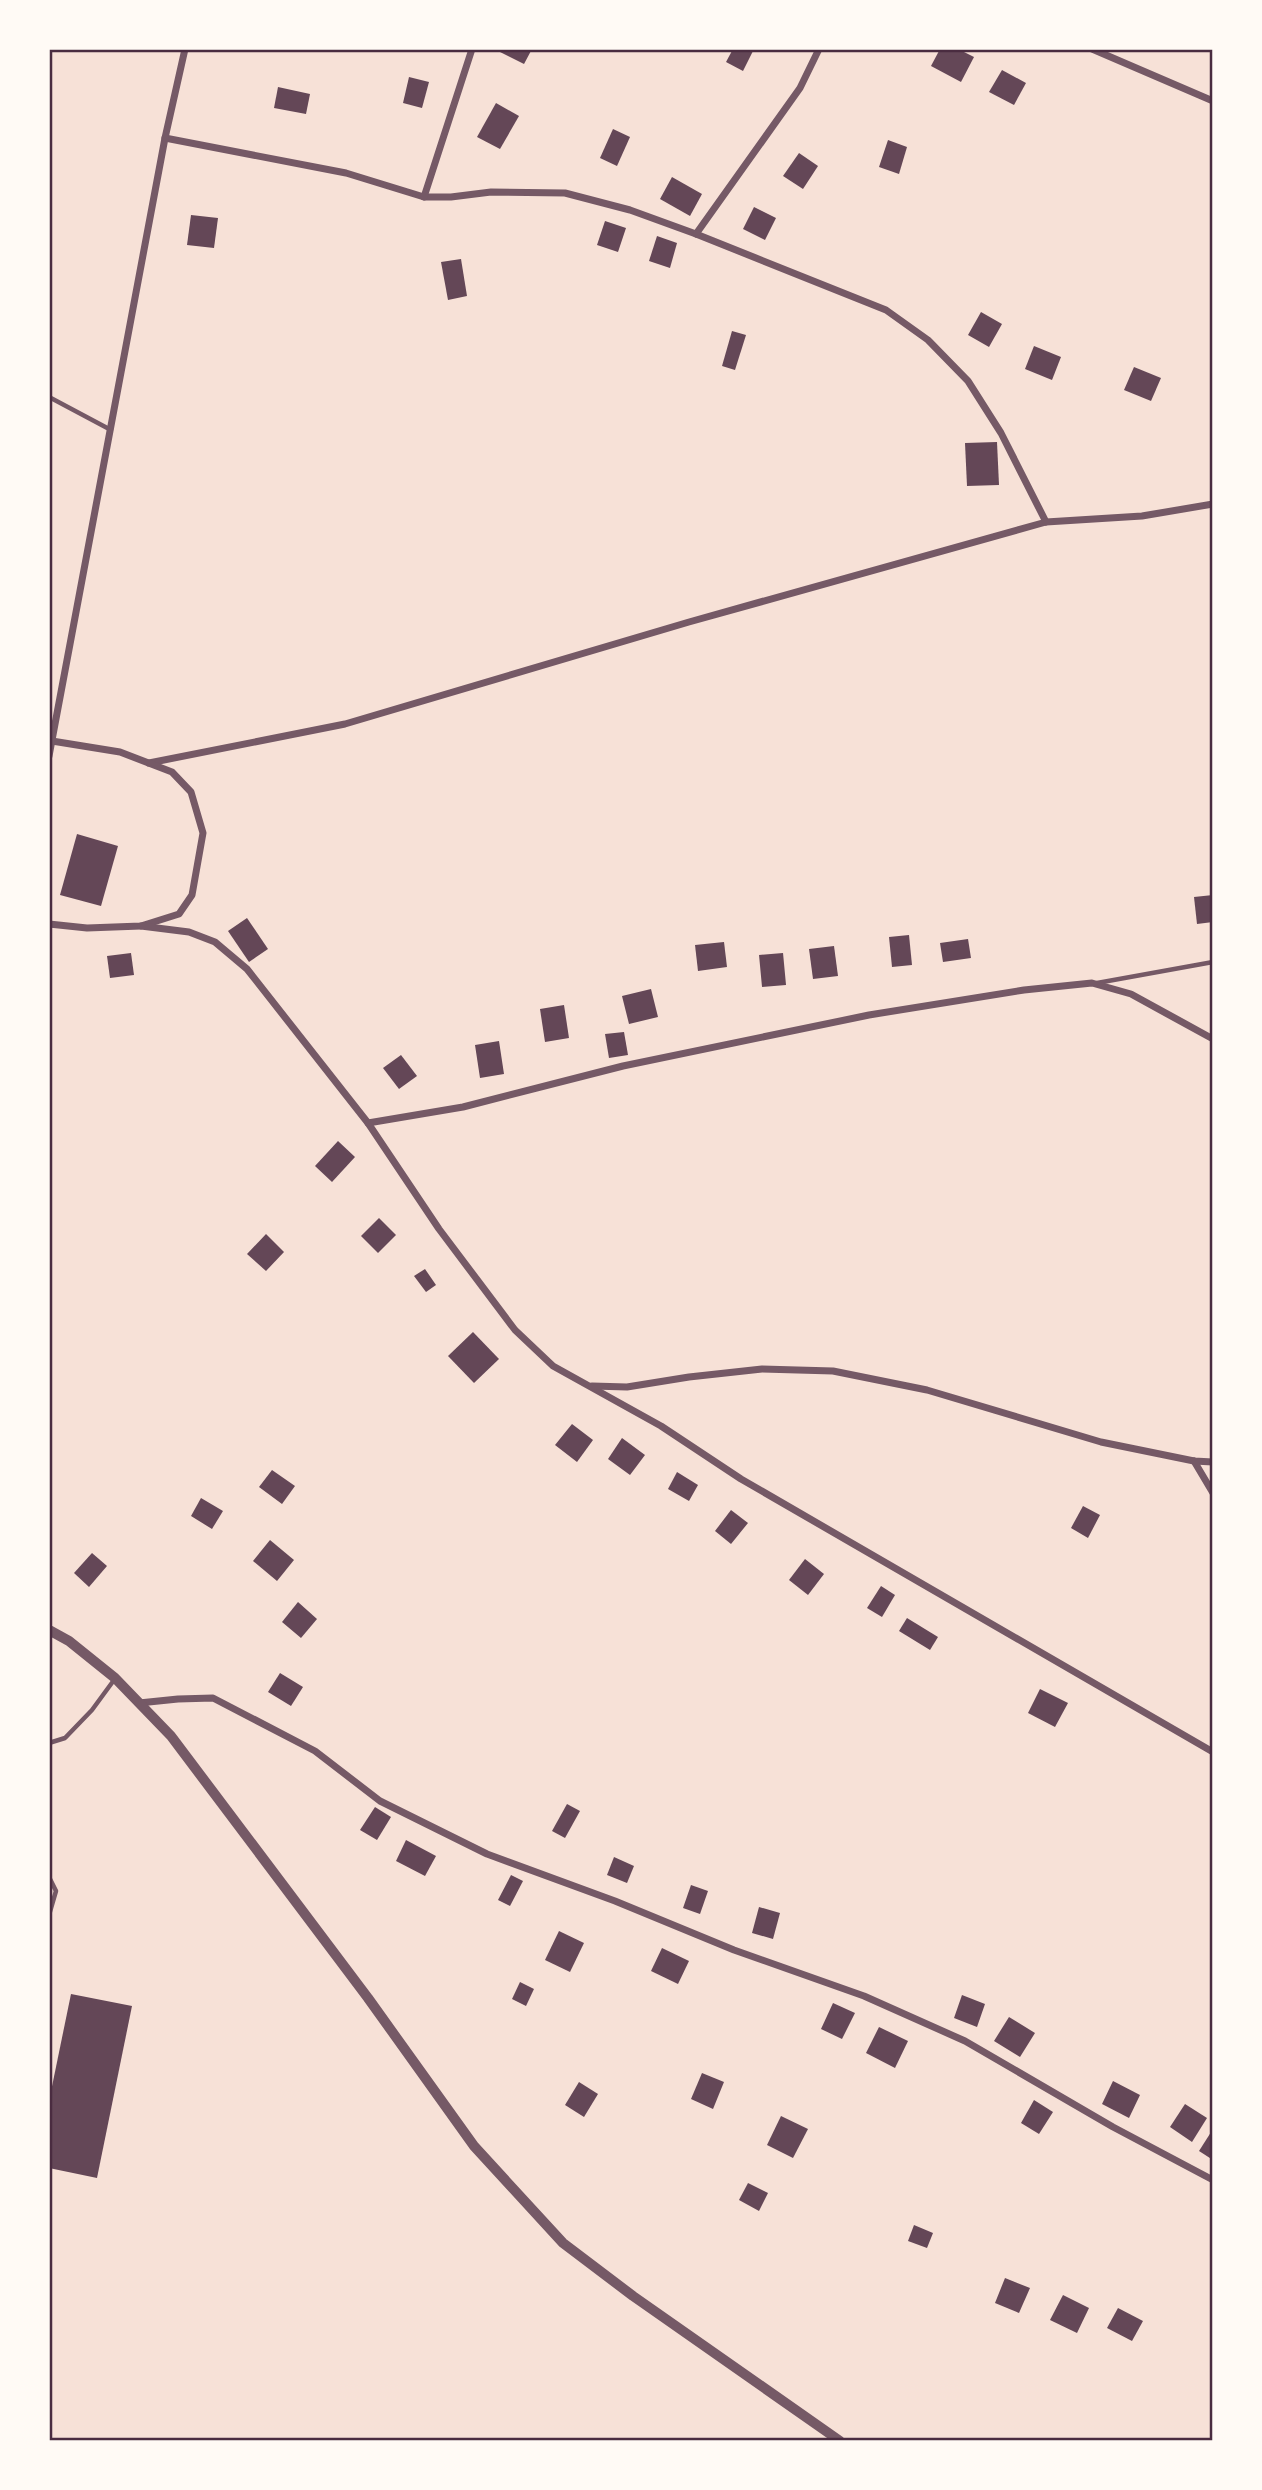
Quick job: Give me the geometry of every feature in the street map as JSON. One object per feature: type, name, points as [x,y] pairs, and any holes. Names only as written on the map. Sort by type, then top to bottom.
[{"type":"street","points":[[49,756],[165,138],[185,49]]},
{"type":"street","points":[[425,197],[472,49]]},
{"type":"street","points":[[696,234],[800,89],[819,49]]},
{"type":"street","points":[[1092,49],[1213,101]]},
{"type":"street","points":[[1117,60],[1122,49]]},
{"type":"street","points":[[165,138],[346,173],[425,197],[491,192],[565,194],[630,210],[886,310],[928,340],[968,381],[1001,433],[1046,522]]},
{"type":"street","points":[[149,763],[345,724],[689,622],[1046,522],[1142,516],[1213,504]]},
{"type":"street","points":[[52,741],[120,752],[172,772],[191,792],[203,834],[192,895],[179,914],[141,926]]},
{"type":"street","points":[[49,925],[87,928],[141,926],[190,932],[215,942],[247,970],[368,1123],[439,1229],[514,1330],[554,1366],[661,1426],[741,1479],[1213,1752]]},
{"type":"street","points":[[368,1123],[463,1107],[623,1066],[869,1015],[1024,990],[1092,983],[1131,994],[1213,1039]]},
{"type":"street","points":[[588,1386],[626,1387],[762,1369],[833,1371],[927,1390],[1101,1442],[1194,1461],[1213,1462]]},
{"type":"street","points":[[1194,1461],[1213,1493]]},
{"type":"street","points":[[49,1630],[69,1641],[115,1678],[171,1736],[474,2146],[563,2243],[633,2296],[840,2441]]},
{"type":"street","points":[[139,1703],[213,1699],[315,1751],[380,1801],[487,1854],[615,1901],[734,1950],[877,2001],[965,2041],[1113,2127],[1213,2180]]},
{"type":"lane","points":[[49,397],[112,431]]},
{"type":"lane","points":[[1092,983],[1213,962]]},
{"type":"lane","points":[[49,1743],[65,1738],[92,1710],[115,1678]]},
{"type":"lane","points":[[49,1877],[56,1891],[49,1915]]},
{"type":"building","points":[[494,49],[532,49],[524,64]]},
{"type":"building","points":[[733,49],[753,51],[743,71],[726,62]]},
{"type":"building","points":[[940,49],[958,49],[974,57],[961,82],[931,66]]},
{"type":"building","points":[[1002,70],[1026,83],[1014,105],[989,92]]},
{"type":"building","points":[[409,77],[429,82],[422,108],[403,103]]},
{"type":"building","points":[[278,87],[310,94],[306,114],[274,108]]},
{"type":"building","points":[[496,103],[519,116],[500,149],[477,137]]},
{"type":"building","points":[[613,129],[630,137],[617,166],[600,158]]},
{"type":"building","points":[[888,140],[907,147],[899,174],[879,167]]},
{"type":"building","points":[[799,153],[818,166],[803,189],[783,176]]},
{"type":"building","points":[[672,177],[702,194],[690,216],[660,199]]},
{"type":"building","points":[[754,207],[776,218],[765,240],[743,229]]},
{"type":"building","points":[[191,215],[218,218],[214,248],[187,245]]},
{"type":"building","points":[[605,221],[626,228],[618,252],[597,245]]},
{"type":"building","points":[[657,236],[677,243],[670,268],[649,261]]},
{"type":"building","points":[[461,259],[467,296],[448,300],[441,262]]},
{"type":"building","points":[[981,312],[1002,324],[989,347],[968,335]]},
{"type":"building","points":[[732,331],[746,335],[735,370],[722,366]]},
{"type":"building","points":[[1034,346],[1061,357],[1052,380],[1025,369]]},
{"type":"building","points":[[1134,367],[1161,378],[1151,401],[1124,390]]},
{"type":"building","points":[[997,442],[999,485],[967,486],[965,443]]},
{"type":"building","points":[[77,834],[118,846],[101,906],[60,895]]},
{"type":"building","points":[[1213,895],[1213,922],[1197,924],[1194,897]]},
{"type":"building","points":[[247,918],[268,949],[249,962],[228,931]]},
{"type":"building","points":[[909,935],[912,965],[892,967],[889,937]]},
{"type":"building","points":[[968,939],[971,958],[943,962],[940,943]]},
{"type":"building","points":[[724,942],[727,967],[698,971],[695,945]]},
{"type":"building","points":[[834,946],[838,976],[813,979],[809,949]]},
{"type":"building","points":[[131,953],[134,975],[110,978],[107,956]]},
{"type":"building","points":[[783,953],[786,985],[762,987],[759,955]]},
{"type":"building","points":[[651,989],[658,1017],[629,1024],[622,996]]},
{"type":"building","points":[[564,1005],[569,1038],[545,1042],[540,1009]]},
{"type":"building","points":[[624,1032],[628,1055],[609,1058],[605,1034]]},
{"type":"building","points":[[499,1041],[504,1074],[480,1078],[475,1045]]},
{"type":"building","points":[[401,1055],[417,1076],[399,1089],[383,1068]]},
{"type":"building","points":[[338,1141],[355,1157],[332,1182],[315,1166]]},
{"type":"building","points":[[379,1218],[396,1235],[378,1253],[361,1236]]},
{"type":"building","points":[[266,1234],[284,1252],[266,1271],[247,1254]]},
{"type":"building","points":[[425,1269],[436,1285],[426,1292],[414,1276]]},
{"type":"building","points":[[473,1332],[499,1359],[474,1383],[448,1356]]},
{"type":"building","points":[[572,1424],[593,1440],[577,1462],[555,1445]]},
{"type":"building","points":[[622,1438],[645,1455],[630,1475],[608,1459]]},
{"type":"building","points":[[272,1470],[295,1486],[282,1504],[259,1487]]},
{"type":"building","points":[[677,1472],[698,1485],[689,1501],[668,1489]]},
{"type":"building","points":[[201,1498],[223,1511],[212,1529],[191,1516]]},
{"type":"building","points":[[1083,1506],[1100,1515],[1088,1538],[1071,1528]]},
{"type":"building","points":[[731,1510],[748,1523],[731,1544],[715,1531]]},
{"type":"building","points":[[270,1540],[294,1560],[277,1581],[253,1561]]},
{"type":"building","points":[[92,1553],[107,1566],[89,1587],[74,1573]]},
{"type":"building","points":[[805,1559],[824,1574],[808,1595],[789,1580]]},
{"type":"building","points":[[881,1586],[895,1595],[882,1617],[867,1608]]},
{"type":"building","points":[[298,1602],[317,1619],[301,1638],[282,1622]]},
{"type":"building","points":[[907,1618],[938,1637],[930,1650],[899,1631]]},
{"type":"building","points":[[280,1673],[303,1687],[291,1706],[268,1692]]},
{"type":"building","points":[[1040,1689],[1068,1703],[1055,1727],[1028,1713]]},
{"type":"building","points":[[567,1804],[580,1811],[565,1838],[552,1831]]},
{"type":"building","points":[[375,1807],[391,1817],[377,1840],[360,1830]]},
{"type":"building","points":[[406,1840],[436,1856],[425,1876],[396,1861]]},
{"type":"building","points":[[614,1857],[634,1866],[627,1883],[607,1875]]},
{"type":"building","points":[[511,1875],[523,1881],[510,1906],[498,1900]]},
{"type":"building","points":[[691,1885],[708,1891],[700,1914],[683,1908]]},
{"type":"building","points":[[759,1907],[780,1913],[773,1939],[752,1933]]},
{"type":"building","points":[[559,1931],[584,1943],[570,1972],[545,1960]]},
{"type":"building","points":[[662,1948],[689,1961],[678,1984],[651,1971]]},
{"type":"building","points":[[520,1982],[534,1989],[526,2006],[512,1999]]},
{"type":"building","points":[[71,1994],[132,2006],[97,2178],[49,2168],[49,2101]]},
{"type":"building","points":[[962,1995],[985,2004],[977,2027],[954,2018]]},
{"type":"building","points":[[833,2003],[855,2013],[842,2039],[821,2029]]},
{"type":"building","points":[[1009,2017],[1035,2033],[1020,2057],[994,2041]]},
{"type":"building","points":[[879,2027],[908,2041],[895,2068],[866,2053]]},
{"type":"building","points":[[702,2073],[724,2082],[713,2109],[691,2099]]},
{"type":"building","points":[[1113,2081],[1140,2095],[1129,2118],[1102,2104]]},
{"type":"building","points":[[579,2082],[598,2094],[584,2117],[565,2105]]},
{"type":"building","points":[[1034,2100],[1053,2112],[1039,2134],[1021,2123]]},
{"type":"building","points":[[1185,2104],[1207,2118],[1192,2142],[1170,2127]]},
{"type":"building","points":[[781,2116],[808,2129],[793,2158],[767,2145]]},
{"type":"building","points":[[1213,2129],[1213,2160],[1199,2151]]},
{"type":"building","points":[[748,2183],[768,2193],[759,2211],[739,2200]]},
{"type":"building","points":[[914,2225],[933,2233],[927,2248],[908,2241]]},
{"type":"building","points":[[1005,2278],[1030,2288],[1019,2313],[995,2303]]},
{"type":"building","points":[[1063,2295],[1089,2308],[1077,2333],[1050,2320]]},
{"type":"building","points":[[1118,2308],[1143,2321],[1132,2341],[1107,2328]]}]
